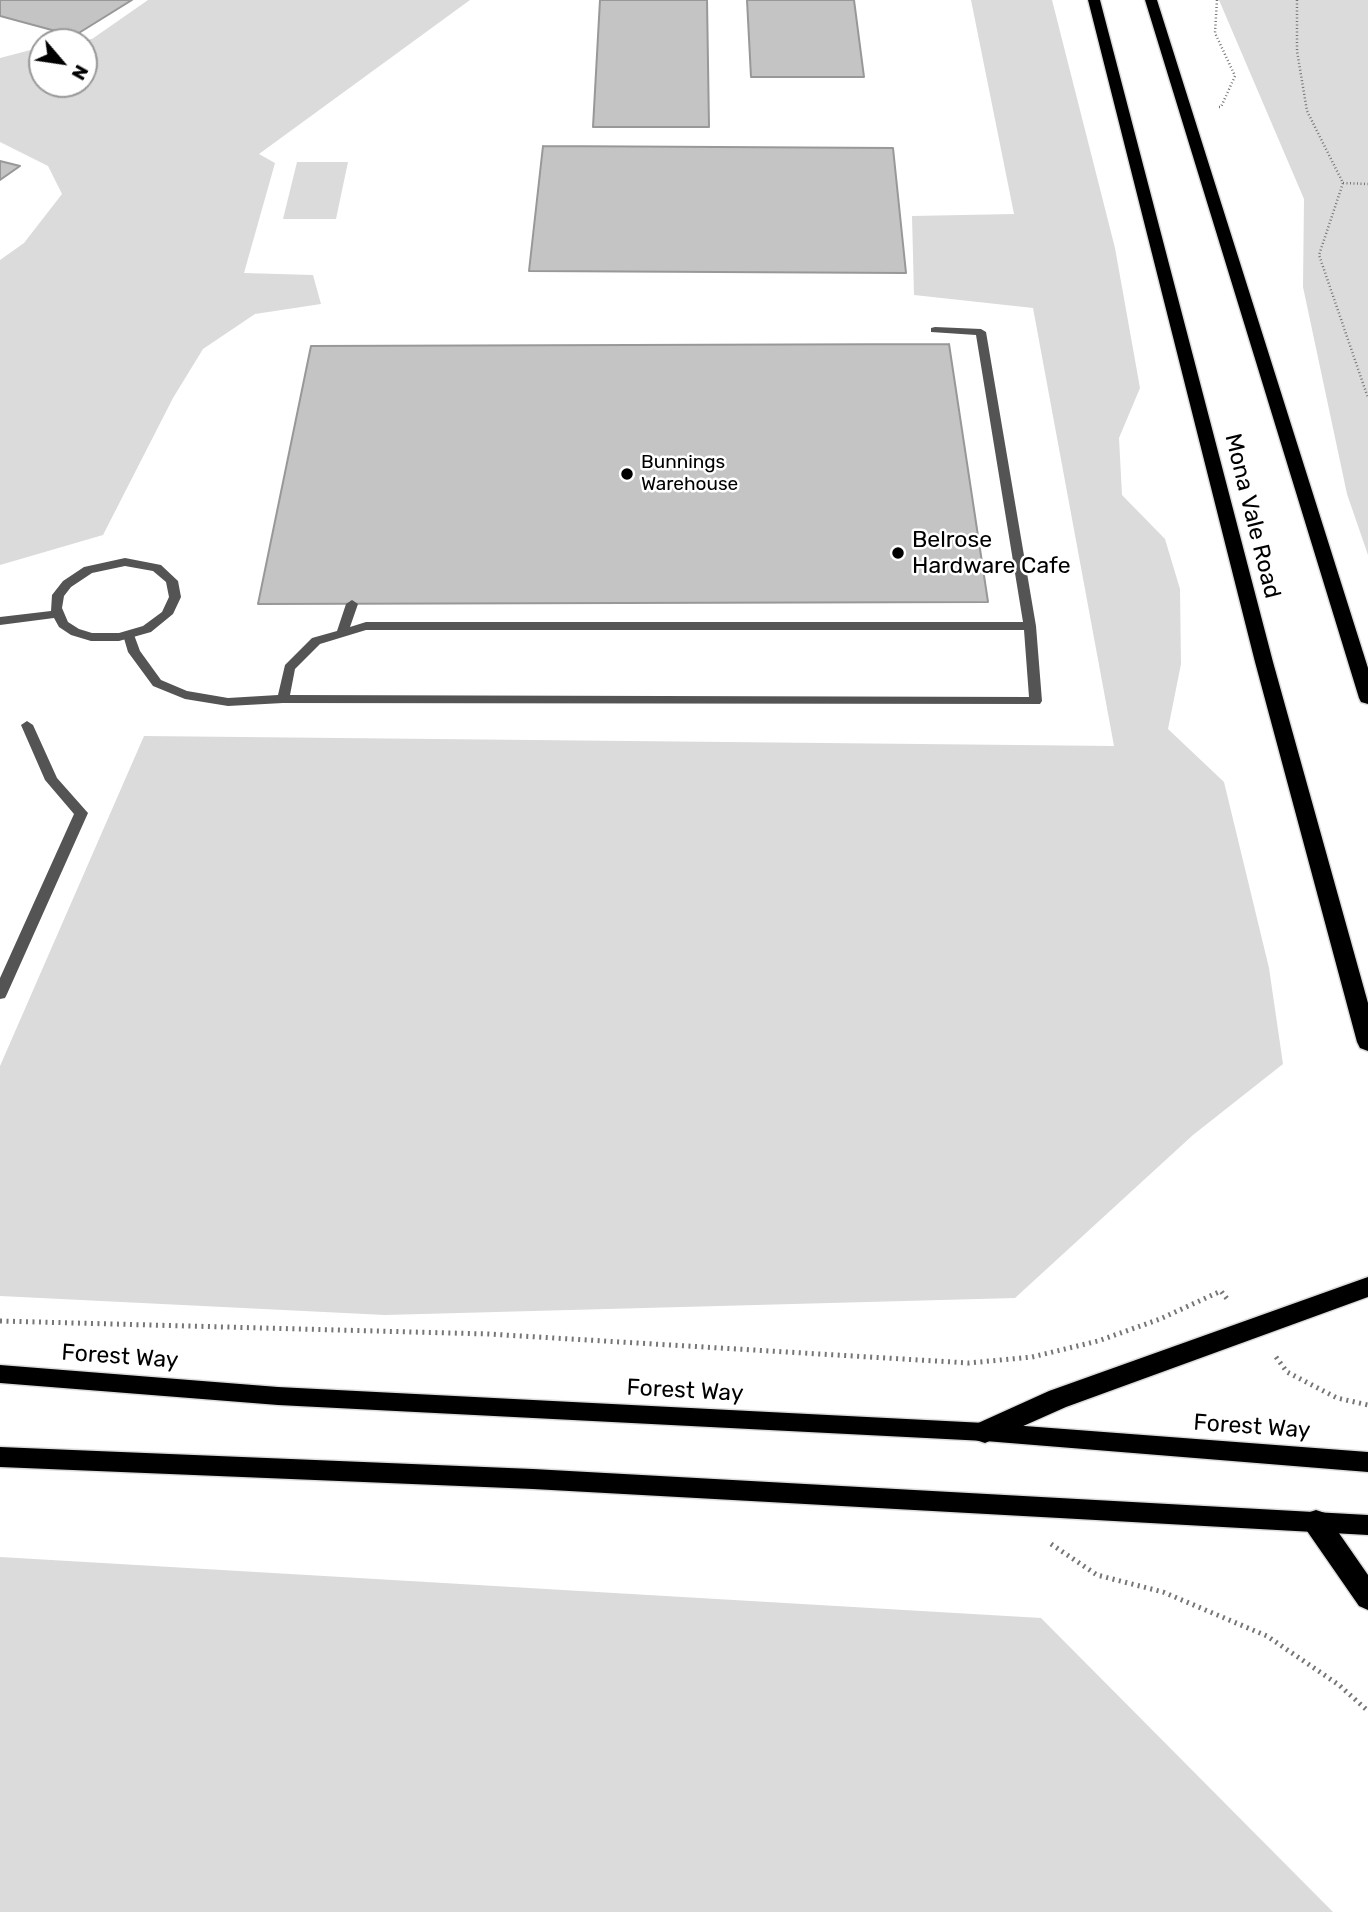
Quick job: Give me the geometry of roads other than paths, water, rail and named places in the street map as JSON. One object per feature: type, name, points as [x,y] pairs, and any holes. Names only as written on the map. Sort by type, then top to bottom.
[{"type":"highway","name":"Mona Vale Road","points":[[1094,0],[1264,662],[1368,1042]]},
{"type":"highway","points":[[1151,0],[1368,698]]},
{"type":"highway","points":[[985,1433],[1058,1399],[1368,1287]]},
{"type":"highway","points":[[1316,1522],[1368,1597]]},
{"type":"main road","name":"Forest Way","points":[[0,1374],[278,1396],[985,1433],[1368,1462]]},
{"type":"main road","points":[[0,1457],[519,1479],[1368,1525]]},
{"type":"street","points":[[129,635],[134,652],[158,684],[185,695],[228,702],[283,699],[1036,701],[1030,626],[981,332],[935,330]]},
{"type":"street","points":[[116,563],[150,566],[163,572],[172,581],[176,597],[171,609],[160,620],[129,635],[110,638],[82,635],[68,629],[56,614],[58,595],[80,574],[116,563]]},
{"type":"street","points":[[342,633],[352,604]]},
{"type":"street","points":[[0,621],[56,614]]},
{"type":"street","points":[[283,699],[289,668],[316,641],[366,626],[1030,626]]},
{"type":"street","points":[[0,995],[81,813],[51,780],[27,725]]},
{"type":"place","name":"Bunnings Warehouse","points":[[627,474]]},
{"type":"place","name":"Belrose Hardware Cafe","points":[[898,553]]}]
